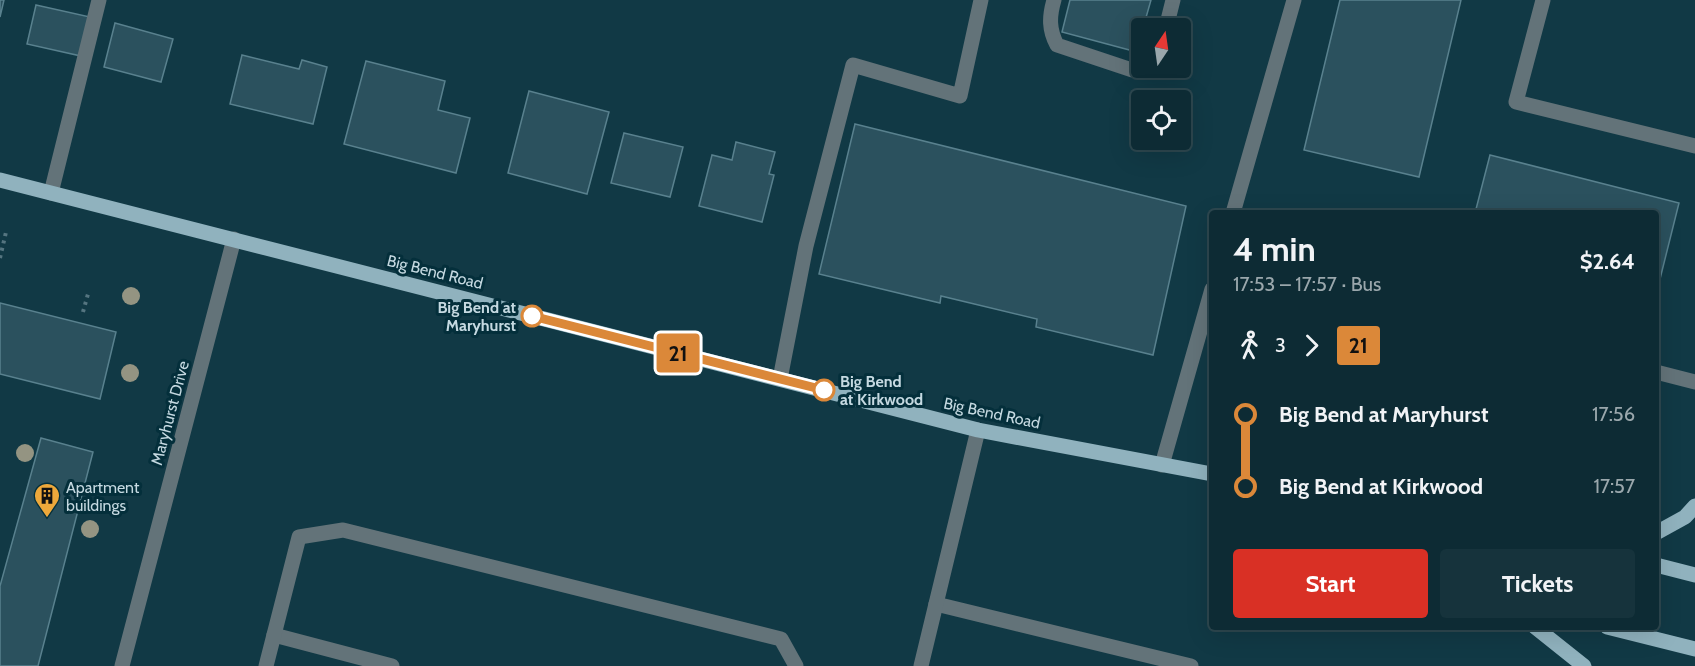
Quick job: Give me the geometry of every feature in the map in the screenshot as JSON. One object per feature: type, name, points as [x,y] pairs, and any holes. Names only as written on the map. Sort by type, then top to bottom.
[{"type":"main road","name":"Big Bend Road","points":[[0,180],[978,430],[1209,473]]},
{"type":"main road","points":[[1659,531],[1685,517],[1695,506]]},
{"type":"main road","points":[[1659,566],[1695,575]]},
{"type":"main road","points":[[1539,630],[1584,666]]},
{"type":"main road","points":[[1618,630],[1695,650]]},
{"type":"street","points":[[51,194],[99,0]]},
{"type":"street","points":[[780,379],[806,246],[853,65],[960,96],[981,0]]},
{"type":"street","points":[[1054,0],[1051,12],[1051,33],[1057,45],[1131,69]]},
{"type":"street","points":[[1168,18],[1173,0]]},
{"type":"street","points":[[1234,210],[1294,0]]},
{"type":"street","points":[[1543,0],[1516,102],[1695,146]]},
{"type":"street","name":"Maryhurst Drive","points":[[122,666],[234,239]]},
{"type":"street","points":[[1162,465],[1209,299]]},
{"type":"street","points":[[1659,373],[1695,382]]},
{"type":"street","points":[[921,666],[978,430]]},
{"type":"street","points":[[266,666],[299,537],[343,530],[781,639],[796,666]]},
{"type":"street","points":[[936,604],[1191,666]]},
{"type":"street","points":[[274,635],[392,666]]},
{"type":"path","points":[[0,258],[6,232]]},
{"type":"path","points":[[83,312],[88,294]]},
{"type":"building","points":[[0,0],[4,0],[0,17]]},
{"type":"building","points":[[1070,0],[1151,0],[1146,18],[1131,18],[1131,50],[1062,32]]},
{"type":"building","points":[[1340,0],[1461,0],[1419,177],[1304,150]]},
{"type":"building","points":[[36,5],[90,17],[81,56],[27,44]]},
{"type":"building","points":[[115,23],[173,39],[161,82],[104,67]]},
{"type":"building","points":[[242,55],[299,69],[302,60],[327,67],[313,124],[230,104]]},
{"type":"building","points":[[366,61],[445,81],[438,110],[470,118],[456,173],[344,144]]},
{"type":"building","points":[[529,91],[609,112],[587,194],[508,173]]},
{"type":"building","points":[[855,124],[1186,206],[1153,355],[1036,327],[1037,319],[941,296],[940,303],[819,274]]},
{"type":"building","points":[[624,133],[683,147],[670,197],[611,183]]},
{"type":"building","points":[[736,142],[775,152],[769,174],[774,175],[762,222],[699,206],[712,155],[732,160]]},
{"type":"building","points":[[1490,155],[1679,203],[1659,283],[1659,210],[1476,210]]},
{"type":"building","points":[[0,303],[116,332],[100,399],[0,374]]},
{"type":"building","name":"Apartment buildings","points":[[41,438],[93,452],[38,666],[0,666],[0,586]]},
{"type":"bus line","name":"21","points":[[532,316],[824,390]]},
{"type":"place","name":"Big Bend at Maryhurst","points":[[532,316]]},
{"type":"place","name":"Big Bend at Kirkwood","points":[[824,390]]},
{"type":"place","name":"Apartment buildings","points":[[47,519]]}]
